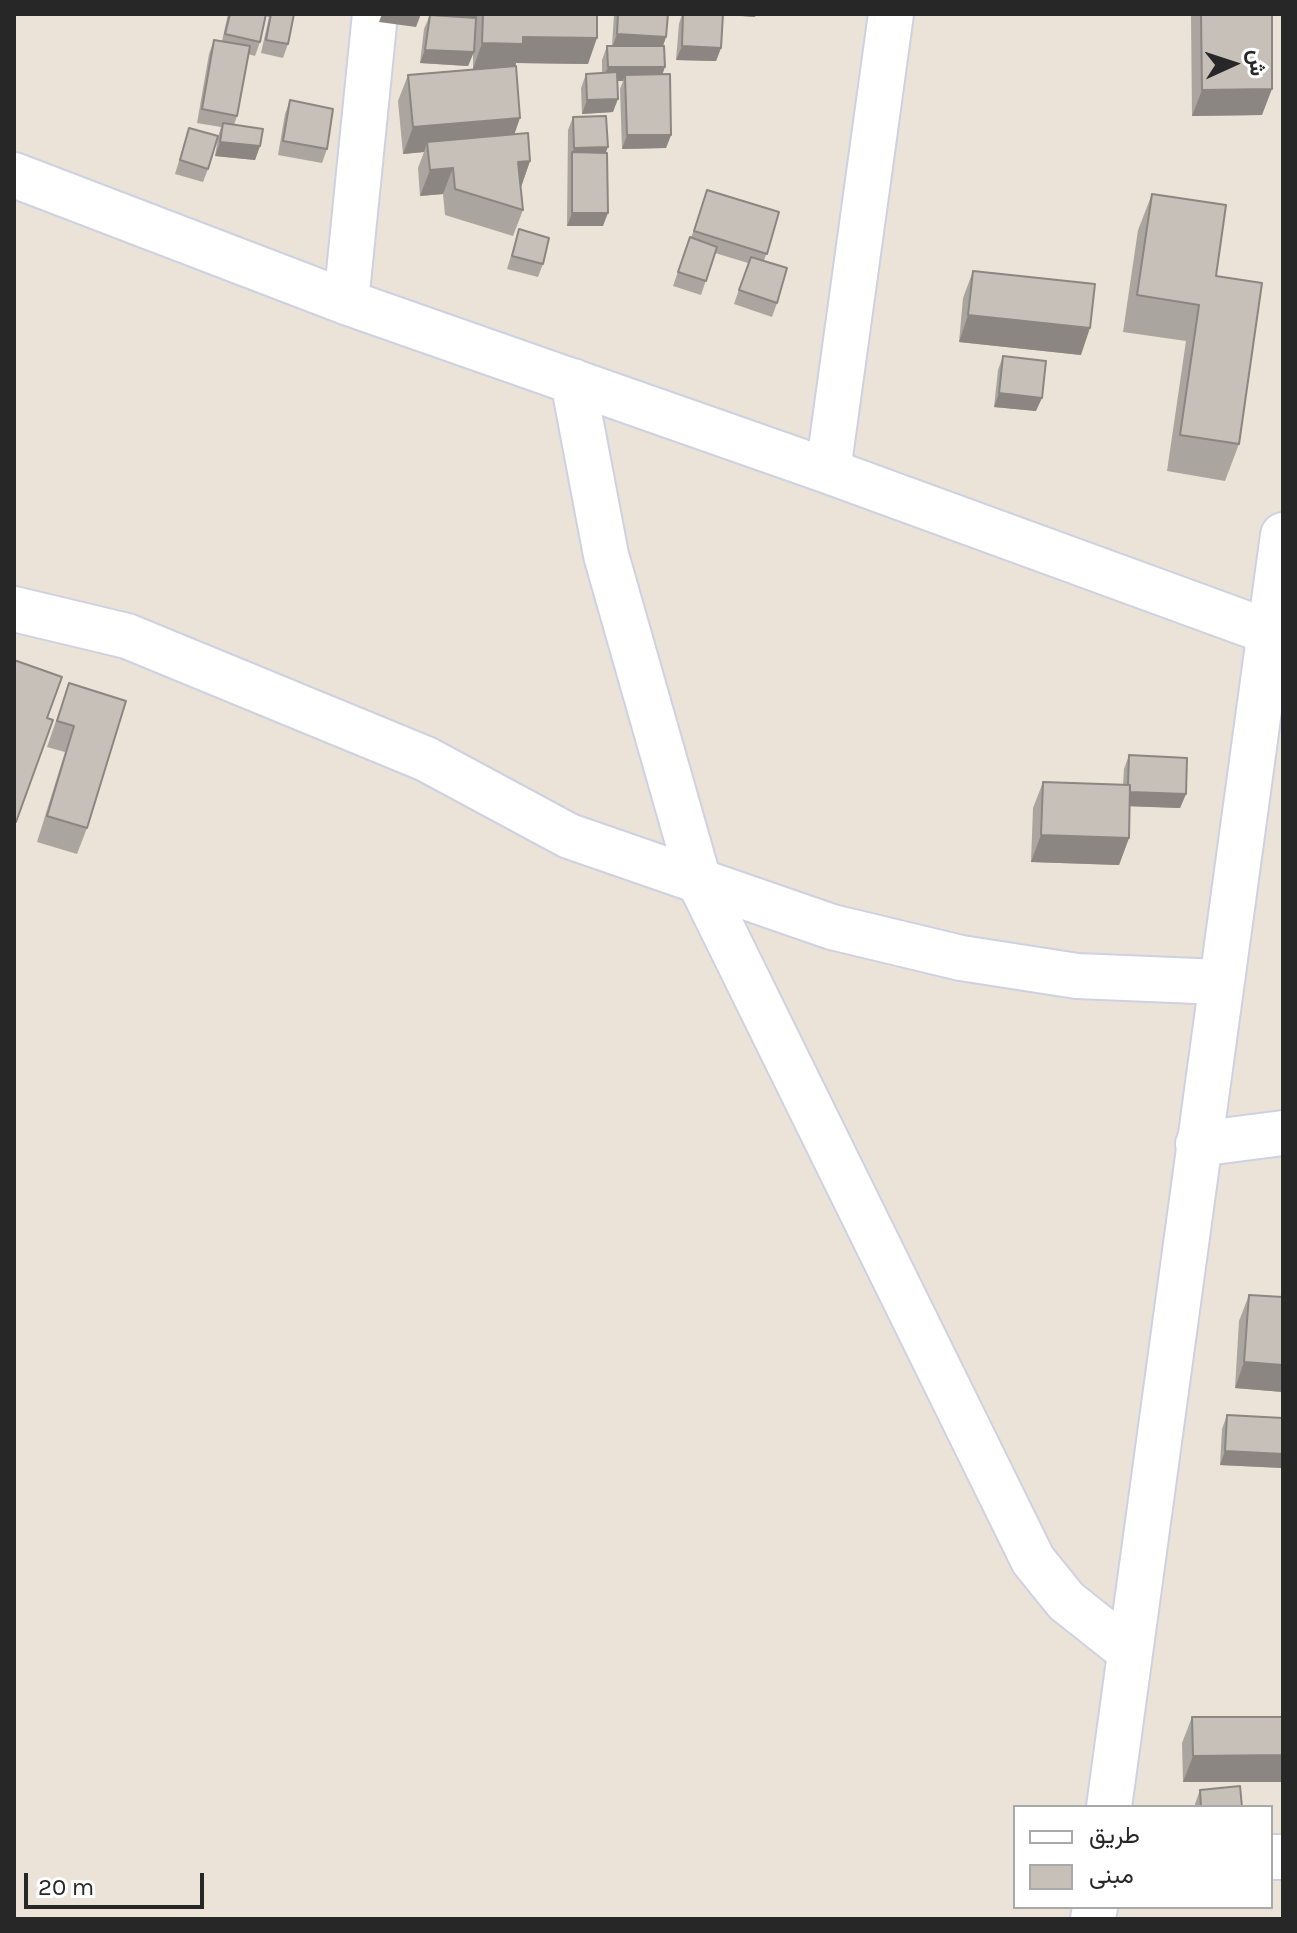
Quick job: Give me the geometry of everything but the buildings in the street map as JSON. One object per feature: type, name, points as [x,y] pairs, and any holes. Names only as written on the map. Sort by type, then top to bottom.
[{"type":"street","points":[[346,302],[375,14]]},
{"type":"street","points":[[828,471],[891,14]]},
{"type":"street","points":[[14,175],[346,302],[828,471],[1269,632]]},
{"type":"street","points":[[573,381],[606,555],[699,881],[1033,1560],[1066,1601],[1129,1651]]},
{"type":"street","points":[[1109,1805],[1283,535]]},
{"type":"street","points":[[14,609],[127,636],[426,759],[569,836],[832,927],[961,958],[1077,976],[1221,982]]},
{"type":"street","points":[[1198,1144],[1283,1133]]}]
